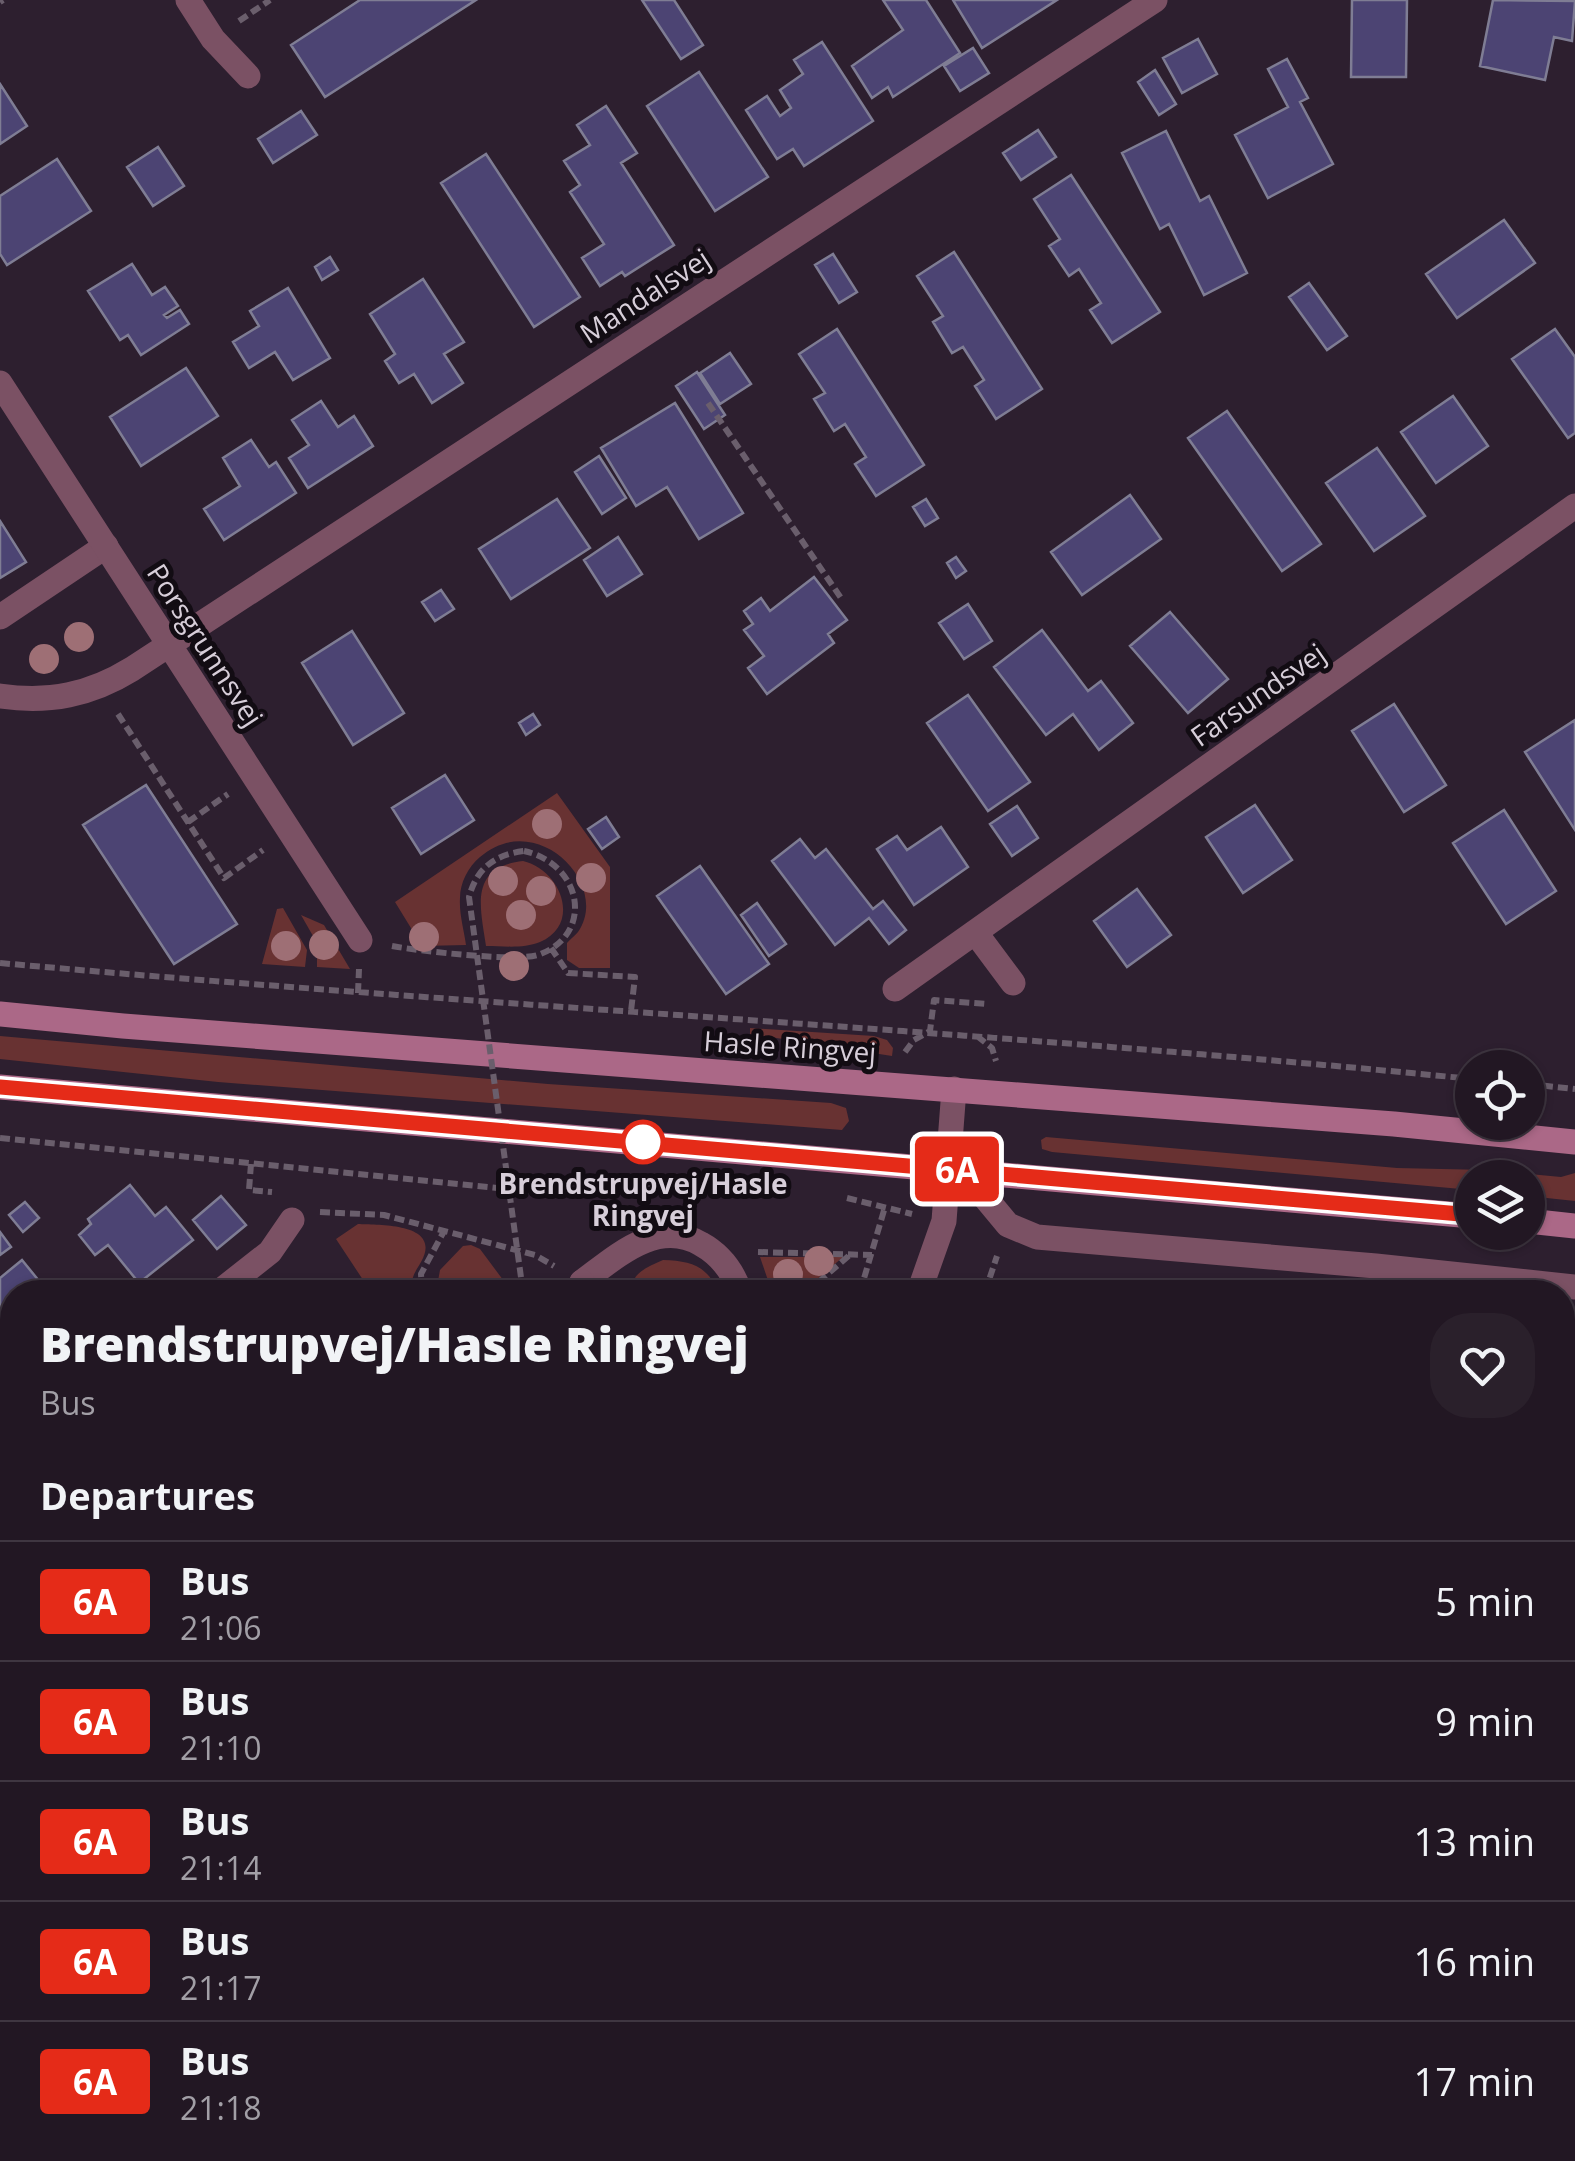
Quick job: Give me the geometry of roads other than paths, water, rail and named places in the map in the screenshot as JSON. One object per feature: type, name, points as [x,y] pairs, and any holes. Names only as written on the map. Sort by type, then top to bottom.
[{"type":"main road","name":"Hasle Ringvej","points":[[0,1014],[1394,1124],[1575,1142]]},
{"type":"main road","points":[[0,1087],[1455,1214]]},
{"type":"main road","points":[[1545,1223],[1575,1226]]},
{"type":"street","points":[[188,0],[213,39],[248,76]]},
{"type":"street","name":"Mandalsvej","points":[[0,696],[46,699],[101,688],[1154,0]]},
{"type":"street","name":"Porsgrunnsvej","points":[[0,383],[360,940]]},
{"type":"street","name":"Farsundsvej","points":[[895,989],[1575,506]]},
{"type":"street","points":[[0,617],[106,546]]},
{"type":"street","points":[[975,932],[1013,983]]},
{"type":"street","points":[[923,1280],[944,1221],[954,1089]]},
{"type":"street","points":[[948,1168],[969,1178],[1008,1225],[1038,1237],[1503,1280]]},
{"type":"street","points":[[234,1280],[270,1252],[298,1216]]},
{"type":"street","points":[[593,1280],[626,1249],[665,1234],[696,1241],[723,1262],[733,1280]]},
{"type":"place","name":"Brendstrupvej/Hasle Ringvej","points":[[643,1142]]}]
